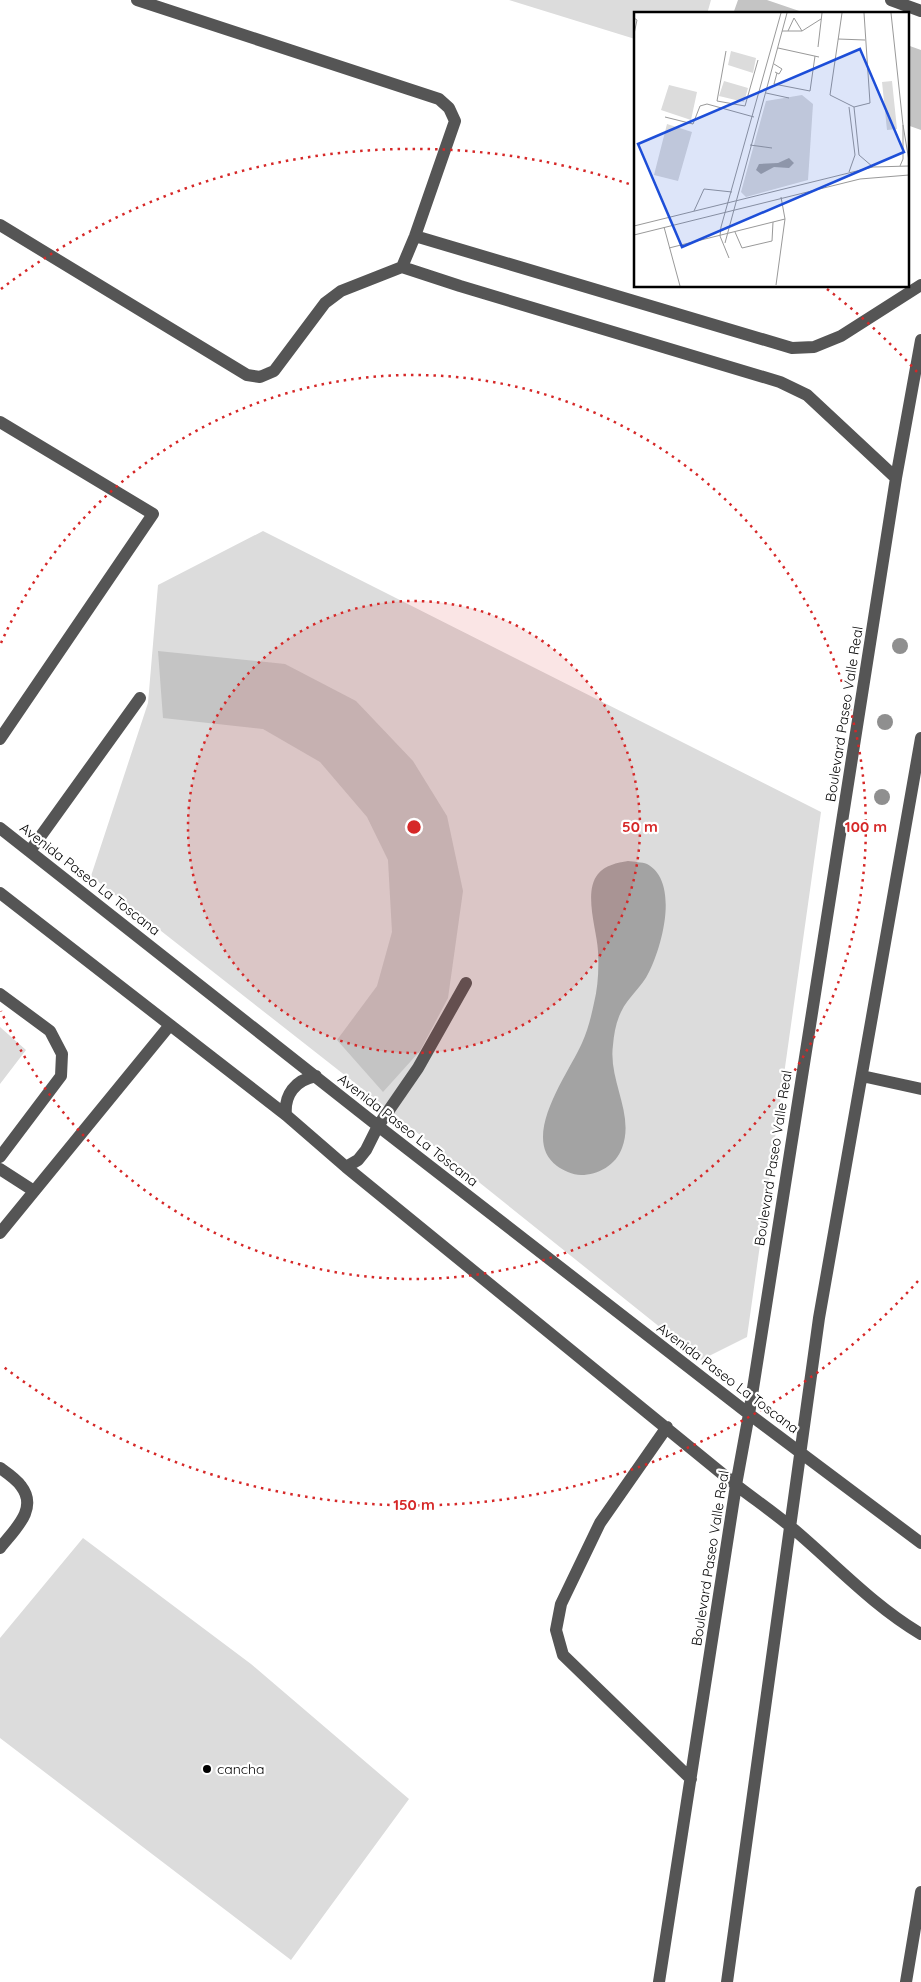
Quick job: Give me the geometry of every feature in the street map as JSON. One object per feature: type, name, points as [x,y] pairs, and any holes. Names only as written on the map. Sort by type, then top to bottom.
[{"type":"street","points":[[137,0],[438,99],[449,108],[455,121],[415,236],[402,267]]},
{"type":"street","points":[[891,0],[921,11]]},
{"type":"street","points":[[0,225],[247,375],[260,377],[274,371],[325,303],[341,291],[402,267],[780,382],[807,394],[896,478]]},
{"type":"street","points":[[415,236],[792,348],[814,347],[842,336],[921,285]]},
{"type":"street","name":"Boulevard Paseo Valle Real","points":[[660,1982],[736,1485],[749,1414],[896,478],[921,340]]},
{"type":"street","points":[[0,422],[153,514],[0,738]]},
{"type":"street","points":[[30,851],[140,698]]},
{"type":"street","points":[[728,1982],[819,1318],[921,738]]},
{"type":"street","name":"Avenida Paseo La Toscana","points":[[0,828],[378,1126],[749,1414],[921,1543]]},
{"type":"street","points":[[0,893],[286,1115],[346,1167],[736,1485],[790,1526],[873,1601],[900,1622],[921,1634]]},
{"type":"street","points":[[346,1167],[358,1160],[366,1150],[378,1126],[418,1068],[466,983]]},
{"type":"street","points":[[0,994],[50,1031],[62,1054],[61,1076],[0,1157]]},
{"type":"street","points":[[0,1233],[170,1024]]},
{"type":"street","points":[[286,1115],[285,1105],[293,1088],[307,1078],[316,1076]]},
{"type":"street","points":[[862,1076],[921,1088]]},
{"type":"street","points":[[0,1168],[34,1191]]},
{"type":"street","points":[[667,1427],[600,1523],[561,1604],[556,1630],[563,1655],[691,1779]]},
{"type":"street","points":[[0,1468],[22,1486],[28,1502],[25,1517],[0,1548]]},
{"type":"street","points":[[906,1982],[921,1892]]},
{"type":"shaded area","points":[[509,0],[711,0],[708,12],[634,12],[634,39]]},
{"type":"shaded area","points":[[263,531],[821,812],[747,1337],[701,1360],[365,1091],[91,876],[148,703],[158,585]]},
{"type":"shaded area","points":[[628,861],[647,864],[657,873],[663,885],[666,899],[663,931],[649,972],[621,1012],[615,1032],[612,1058],[624,1110],[625,1135],[622,1148],[606,1168],[587,1175],[578,1175],[559,1168],[547,1154],[543,1139],[545,1123],[550,1105],[584,1038],[595,997],[598,978],[598,958],[591,901],[594,882],[604,868]]},
{"type":"shaded area","points":[[0,1027],[26,1050],[0,1084]]},
{"type":"shaded area","name":"cancha","points":[[83,1538],[251,1664],[409,1799],[291,1960],[0,1738],[0,1638]]},
{"type":"building","points":[[738,0],[767,0],[802,12],[734,12]]},
{"type":"building","points":[[908,45],[921,50],[921,130],[908,125]]},
{"type":"building","points":[[158,651],[285,664],[356,701],[413,761],[447,816],[463,891],[448,998],[420,1051],[383,1092],[337,1040],[377,986],[392,932],[388,860],[367,817],[320,762],[263,729],[163,718]]},
{"type":"place","name":"cancha","points":[[207,1769]]}]
